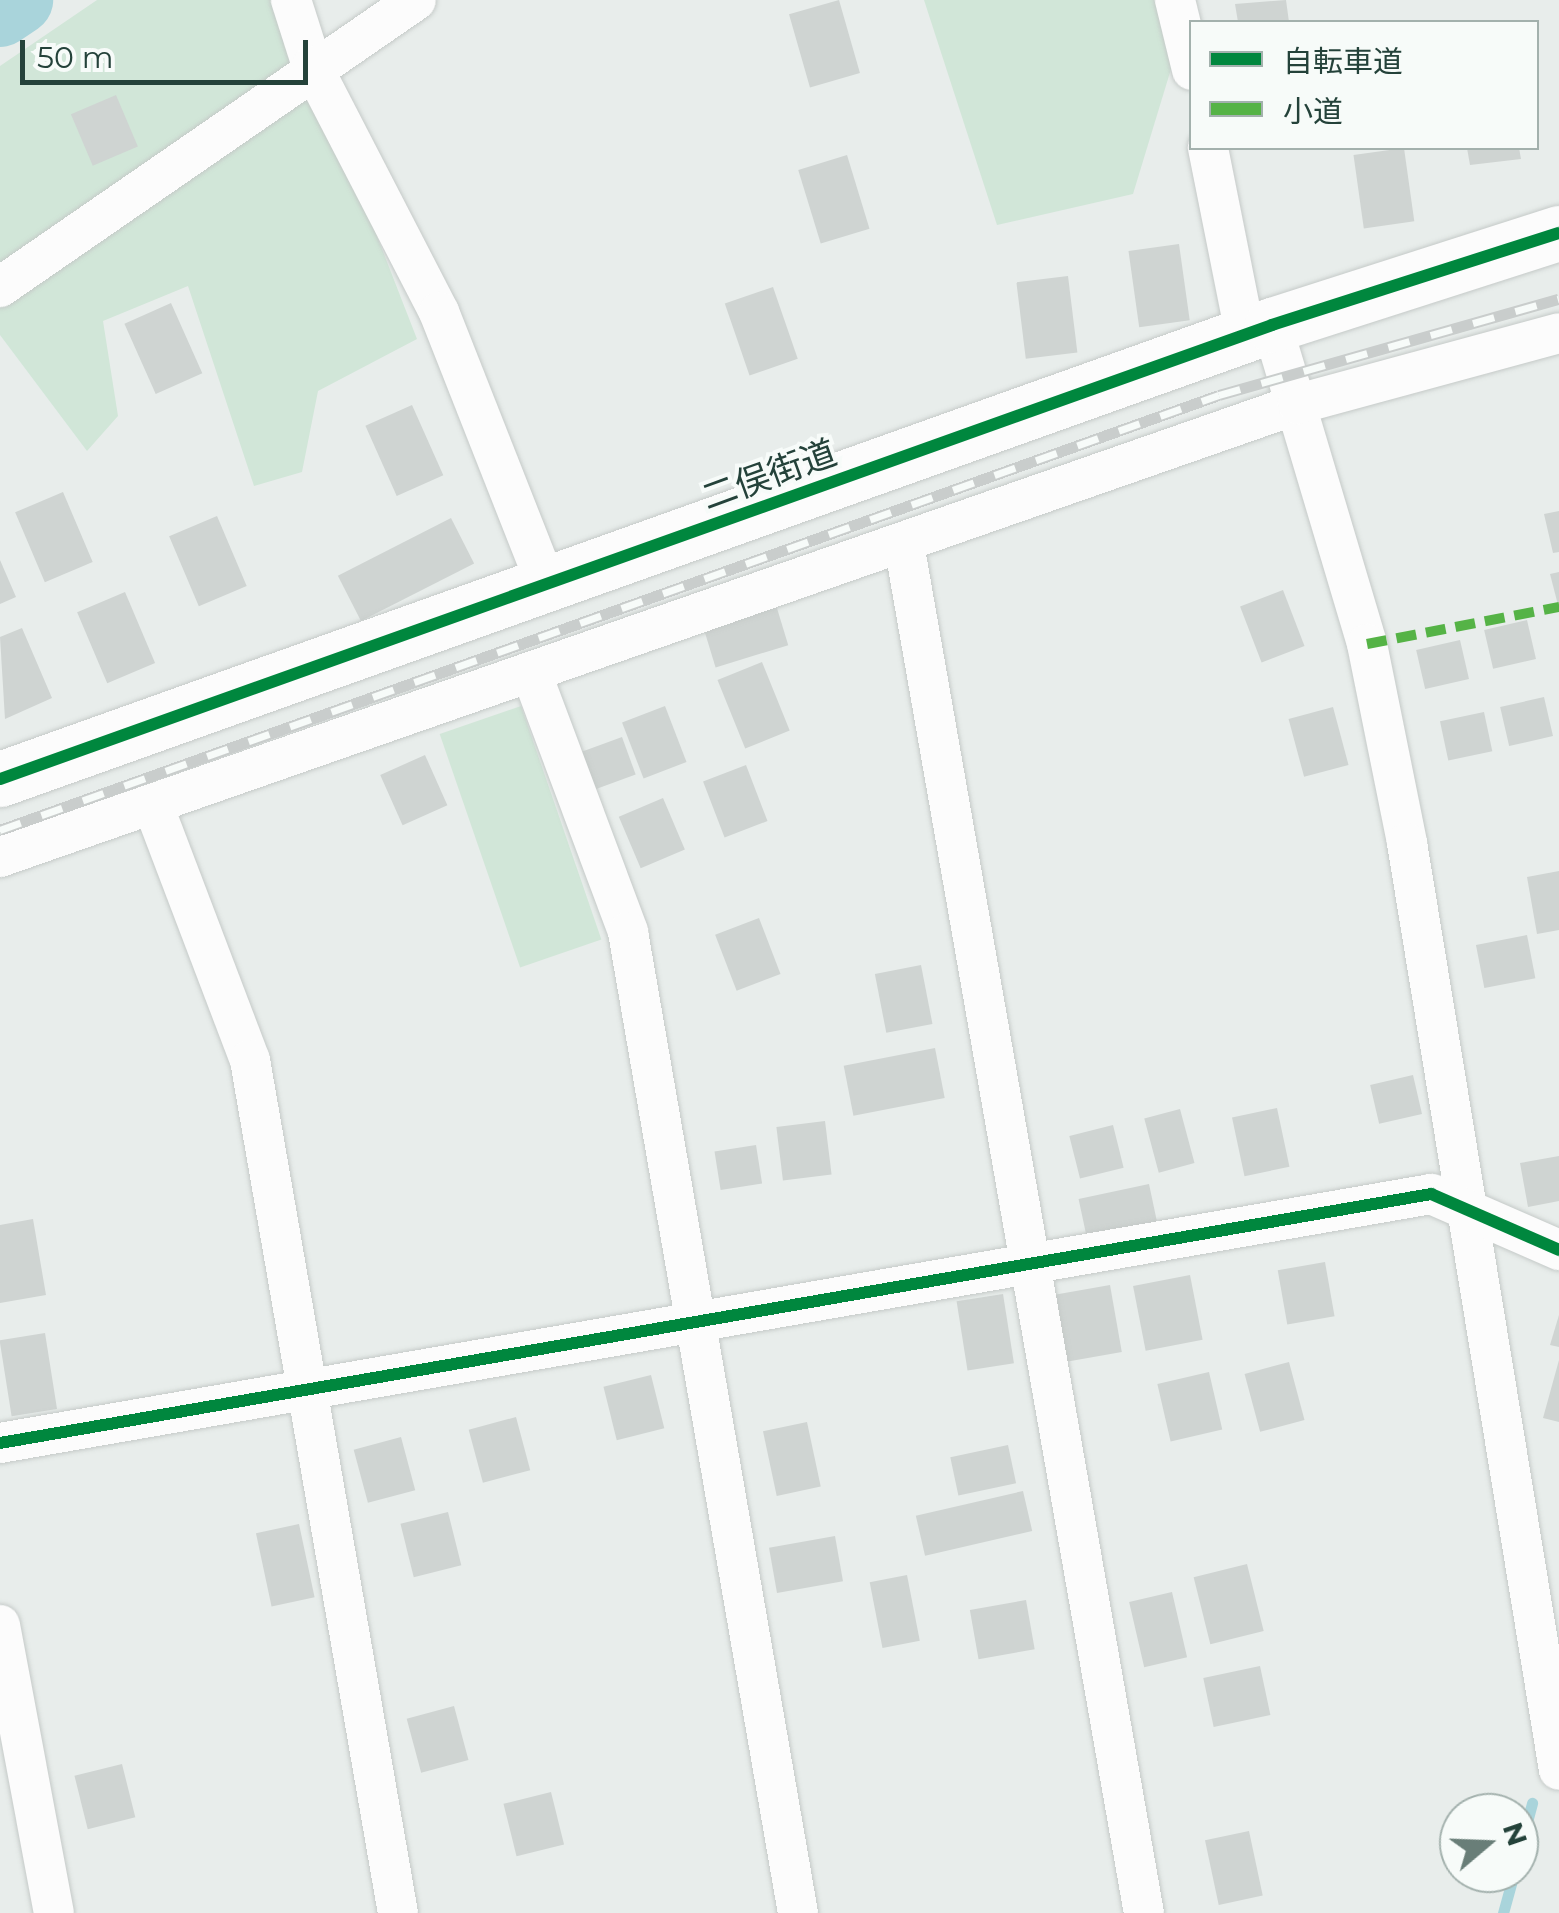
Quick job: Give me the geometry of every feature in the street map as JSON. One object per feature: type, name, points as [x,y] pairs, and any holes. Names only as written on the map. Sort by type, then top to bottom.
[{"type":"street","points":[[290,0],[312,66],[389,226],[439,312],[547,586]]},
{"type":"street","points":[[0,287],[312,66],[416,0]]},
{"type":"street","points":[[1175,0],[1189,58]]},
{"type":"street","points":[[1209,150],[1259,332],[1298,404],[1367,644],[1408,843],[1559,1770]]},
{"type":"street","name":"二俣街道","points":[[0,779],[1259,332],[1559,233]]},
{"type":"street","points":[[0,857],[1298,404],[1559,333]]},
{"type":"street","points":[[904,544],[1144,1913]]},
{"type":"street","points":[[531,672],[628,932],[798,1913]]},
{"type":"street","points":[[152,805],[250,1060],[398,1913]]},
{"type":"street","points":[[0,1443],[307,1386],[1431,1194],[1465,1205],[1559,1250]]},
{"type":"street","points":[[0,1625],[54,1913]]},
{"type":"green space","points":[[97,0],[285,0],[417,339],[318,391],[302,472],[254,486],[188,286],[103,321],[118,416],[87,451],[0,335],[0,66]]},
{"type":"green space","points":[[924,0],[1192,0],[1133,194],[997,225]]},
{"type":"green space","points":[[521,706],[601,940],[520,968],[440,734]]},
{"type":"building","points":[[839,0],[860,73],[810,87],[789,14]]},
{"type":"building","points":[[1286,0],[1289,20],[1238,20],[1235,4]]},
{"type":"building","points":[[116,95],[138,147],[93,166],[71,114]]},
{"type":"building","points":[[1404,150],[1414,221],[1364,228],[1353,155]]},
{"type":"building","points":[[1467,150],[1519,150],[1521,159],[1470,165]]},
{"type":"building","points":[[847,155],[870,229],[821,244],[798,170]]},
{"type":"building","points":[[1179,244],[1190,320],[1139,327],[1128,251]]},
{"type":"building","points":[[1068,276],[1077,352],[1026,359],[1016,282]]},
{"type":"building","points":[[773,287],[798,359],[750,375],[725,304]]},
{"type":"building","points":[[171,303],[202,373],[156,394],[124,324]]},
{"type":"building","points":[[412,405],[443,475],[397,496],[365,426]]},
{"type":"building","points":[[63,492],[93,562],[45,582],[15,512]]},
{"type":"building","points":[[1559,511],[1559,552],[1553,553],[1544,514]]},
{"type":"building","points":[[217,516],[247,586],[199,606],[169,536]]},
{"type":"building","points":[[451,518],[474,563],[361,621],[338,576]]},
{"type":"building","points":[[0,560],[16,597],[0,604]]},
{"type":"building","points":[[1559,572],[1559,605],[1558,605],[1550,574]]},
{"type":"building","points":[[1283,590],[1305,646],[1262,662],[1240,606]]},
{"type":"building","points":[[125,592],[155,663],[107,683],[77,612]]},
{"type":"building","points":[[776,605],[788,645],[716,667],[703,627]]},
{"type":"building","points":[[1527,620],[1536,659],[1493,669],[1484,630]]},
{"type":"building","points":[[22,628],[52,698],[5,719],[0,637]]},
{"type":"building","points":[[1460,640],[1469,679],[1425,689],[1416,650]]},
{"type":"building","points":[[762,662],[790,731],[745,749],[717,680]]},
{"type":"building","points":[[1544,697],[1553,736],[1509,746],[1500,707]]},
{"type":"building","points":[[665,706],[687,762],[644,778],[622,722]]},
{"type":"building","points":[[1333,707],[1349,765],[1304,777],[1289,719]]},
{"type":"building","points":[[1484,712],[1492,751],[1448,760],[1440,721]]},
{"type":"building","points":[[622,737],[636,775],[593,790],[580,752]]},
{"type":"building","points":[[425,755],[447,805],[403,825],[380,775]]},
{"type":"building","points":[[746,765],[768,821],[725,837],[703,781]]},
{"type":"building","points":[[663,798],[685,850],[641,868],[619,817]]},
{"type":"building","points":[[1559,871],[1559,930],[1537,934],[1527,877]]},
{"type":"building","points":[[759,918],[781,974],[737,991],[715,935]]},
{"type":"building","points":[[1527,935],[1535,978],[1484,988],[1476,945]]},
{"type":"building","points":[[921,965],[932,1024],[886,1033],[875,974]]},
{"type":"building","points":[[935,1048],[945,1098],[853,1116],[844,1066]]},
{"type":"building","points":[[1413,1075],[1422,1114],[1379,1124],[1370,1085]]},
{"type":"building","points":[[1277,1108],[1289,1167],[1244,1176],[1232,1118]]},
{"type":"building","points":[[1180,1109],[1194,1163],[1159,1173],[1144,1119]]},
{"type":"building","points":[[825,1121],[832,1175],[783,1181],[776,1127]]},
{"type":"building","points":[[1113,1125],[1124,1168],[1080,1179],[1069,1136]]},
{"type":"building","points":[[756,1145],[762,1184],[721,1190],[715,1152]]},
{"type":"building","points":[[1559,1156],[1559,1201],[1528,1207],[1520,1163]]},
{"type":"building","points":[[1149,1184],[1157,1222],[1087,1237],[1079,1199]]},
{"type":"building","points":[[33,1219],[46,1295],[0,1303],[0,1225]]},
{"type":"building","points":[[1325,1262],[1335,1316],[1287,1324],[1278,1270]]},
{"type":"building","points":[[1190,1275],[1203,1340],[1146,1351],[1133,1286]]},
{"type":"building","points":[[1110,1285],[1122,1352],[1064,1362],[1052,1295]]},
{"type":"building","points":[[1003,1294],[1014,1363],[968,1370],[957,1301]]},
{"type":"building","points":[[1559,1315],[1559,1347],[1550,1345]]},
{"type":"building","points":[[45,1333],[57,1409],[12,1416],[0,1340]]},
{"type":"building","points":[[1559,1360],[1559,1422],[1543,1418]]},
{"type":"building","points":[[1289,1362],[1305,1420],[1260,1432],[1245,1374]]},
{"type":"building","points":[[1209,1372],[1222,1429],[1171,1441],[1157,1384]]},
{"type":"building","points":[[651,1375],[664,1428],[617,1440],[603,1387]]},
{"type":"building","points":[[516,1417],[530,1470],[483,1483],[469,1430]]},
{"type":"building","points":[[807,1422],[821,1487],[777,1496],[763,1431]]},
{"type":"building","points":[[401,1437],[415,1490],[368,1503],[354,1450]]},
{"type":"building","points":[[1008,1445],[1016,1483],[958,1495],[950,1457]]},
{"type":"building","points":[[1023,1491],[1032,1531],[925,1556],[916,1516]]},
{"type":"building","points":[[448,1512],[461,1565],[414,1577],[400,1524]]},
{"type":"building","points":[[299,1524],[315,1597],[272,1607],[256,1533]]},
{"type":"building","points":[[835,1536],[843,1581],[777,1593],[769,1548]]},
{"type":"building","points":[[1247,1564],[1264,1631],[1210,1644],[1194,1577]]},
{"type":"building","points":[[907,1575],[920,1641],[882,1648],[870,1582]]},
{"type":"building","points":[[1172,1592],[1187,1657],[1144,1667],[1129,1602]]},
{"type":"building","points":[[1026,1600],[1035,1649],[979,1659],[970,1610]]},
{"type":"building","points":[[1260,1666],[1270,1715],[1214,1727],[1203,1678]]},
{"type":"building","points":[[454,1706],[468,1760],[421,1773],[407,1719]]},
{"type":"building","points":[[122,1764],[135,1817],[88,1829],[74,1776]]},
{"type":"building","points":[[551,1792],[564,1844],[517,1856],[503,1804]]},
{"type":"building","points":[[1249,1831],[1263,1896],[1219,1905],[1205,1840]]},
{"type":"waterway","points":[[0,12],[18,0]]},
{"type":"waterway","points":[[1503,1913],[1508,1893]]},
{"type":"railway","points":[[0,830],[1219,395],[1559,299]]},
{"type":"marked path","points":[[1367,644],[1559,607]]},
{"type":"cycle path","points":[[0,779],[1272,325],[1559,233]]},
{"type":"cycle path","points":[[0,1443],[1431,1194],[1559,1250]]}]
